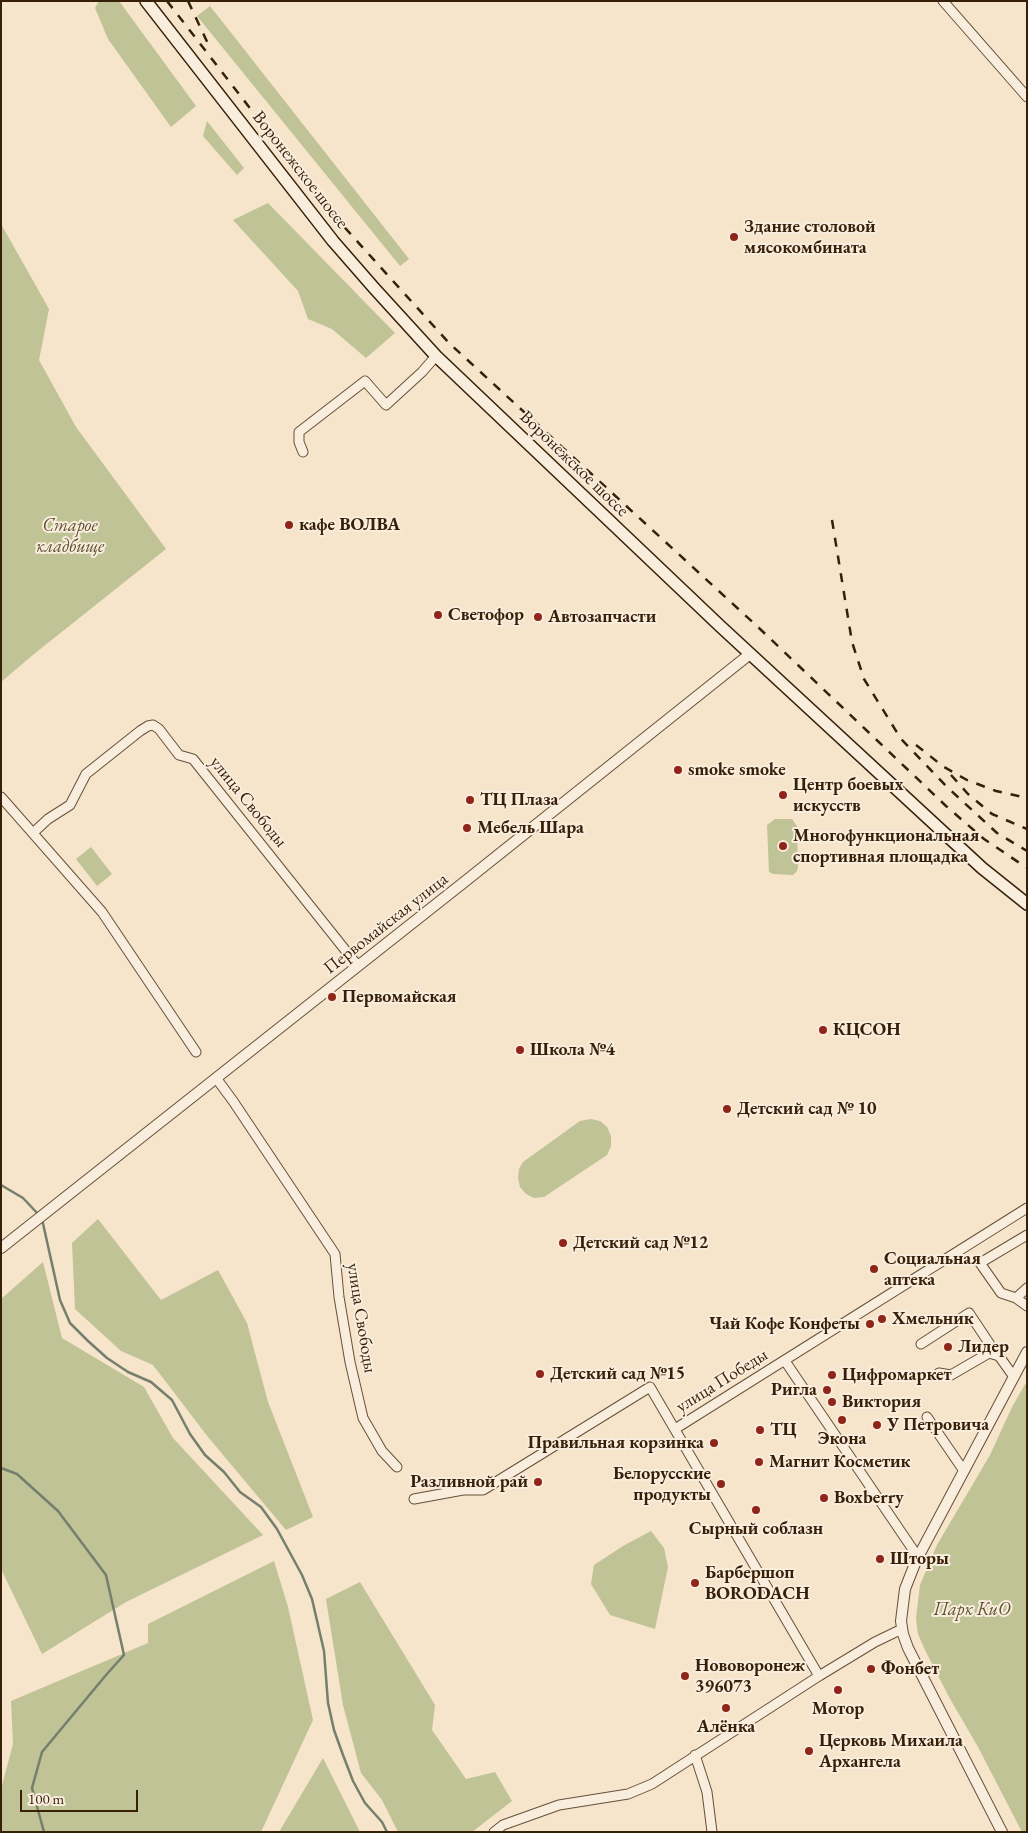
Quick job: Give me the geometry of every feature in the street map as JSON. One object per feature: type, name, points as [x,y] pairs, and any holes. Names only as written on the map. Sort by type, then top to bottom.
[{"type":"main road","name":"Воронежское шоссе","points":[[146,1],[333,240],[436,356],[750,654],[793,691],[982,868],[1027,904]]},
{"type":"street","points":[[944,1],[1027,97]]},
{"type":"street","points":[[303,452],[299,442],[299,432],[351,391],[365,381],[386,405],[422,372],[436,356]]},
{"type":"street","name":"Первомайская улица","points":[[1,1248],[750,654]]},
{"type":"street","name":"улица Свободы","points":[[34,832],[48,819],[70,805],[86,774],[140,731],[148,726],[153,726],[158,729],[179,755],[193,759],[358,966]]},
{"type":"street","points":[[1,797],[34,832],[102,912],[196,1052]]},
{"type":"street","name":"улица Свободы","points":[[216,1078],[335,1254],[339,1297],[350,1362],[363,1418],[382,1451],[397,1467]]},
{"type":"street","name":"улица Победы","points":[[819,1676],[675,1429],[1027,1208]]},
{"type":"street","points":[[1027,1234],[980,1263],[1001,1292],[1016,1298],[1027,1306]]},
{"type":"street","points":[[1016,1298],[1027,1288]]},
{"type":"street","points":[[921,1344],[969,1313],[994,1353],[999,1356],[1014,1377]]},
{"type":"street","points":[[1002,1832],[908,1648],[902,1629],[903,1598],[908,1578],[918,1557],[1027,1352]]},
{"type":"street","points":[[940,1373],[951,1375],[989,1353],[994,1353]]},
{"type":"street","points":[[785,1361],[918,1557]]},
{"type":"street","points":[[414,1499],[463,1490],[483,1490],[650,1387],[675,1429]]},
{"type":"street","points":[[927,1417],[964,1471]]},
{"type":"street","points":[[494,1832],[504,1825],[559,1805],[628,1794],[652,1784],[819,1676],[875,1642],[902,1629]]},
{"type":"street","points":[[695,1755],[707,1792],[712,1832]]},
{"type":"green space","points":[[99,1],[119,1],[196,106],[171,127],[108,39],[95,8]]},
{"type":"green space","points":[[210,6],[409,259],[400,266],[197,16]]},
{"type":"green space","points":[[207,121],[244,168],[237,175],[203,136]]},
{"type":"green space","points":[[268,203],[395,333],[366,358],[332,329],[308,319],[298,291],[233,220]]},
{"type":"green space","name":"Старое кладбище","points":[[1,224],[49,309],[39,360],[76,427],[166,549],[1,682]]},
{"type":"green space","name":"Многофункциональная спортивная площадка","points":[[775,819],[792,819],[797,826],[798,867],[793,875],[769,872],[767,825]]},
{"type":"green space","points":[[91,847],[112,874],[97,886],[76,859]]},
{"type":"green space","points":[[591,1119],[600,1121],[607,1127],[611,1136],[611,1146],[607,1155],[544,1197],[534,1198],[526,1194],[520,1187],[518,1178],[519,1169],[523,1162],[580,1121]]},
{"type":"green space","points":[[98,1219],[161,1300],[218,1270],[247,1323],[268,1402],[313,1517],[286,1530],[208,1437],[153,1365],[121,1351],[75,1309],[72,1243]]},
{"type":"green space","points":[[43,1262],[62,1338],[144,1387],[173,1438],[263,1535],[126,1602],[42,1654],[1,1569],[1,1299]]},
{"type":"green space","name":"Парк КиО","points":[[1027,1381],[1027,1832],[1022,1832],[925,1650],[918,1634],[916,1618],[920,1585],[937,1545],[990,1455],[1012,1407]]},
{"type":"green space","points":[[651,1531],[664,1548],[668,1567],[655,1629],[610,1615],[591,1584],[594,1565]]},
{"type":"green space","points":[[274,1561],[288,1607],[313,1720],[261,1832],[1,1832],[1,1789],[13,1744],[11,1701],[148,1643],[148,1624]]},
{"type":"green space","points":[[360,1582],[435,1705],[432,1730],[466,1779],[495,1772],[512,1801],[472,1832],[398,1832],[382,1800],[361,1773],[343,1705],[326,1599]]},
{"type":"green space","points":[[323,1758],[360,1832],[279,1832]]},
{"type":"waterway","points":[[1,1185],[23,1198],[39,1215]]},
{"type":"waterway","points":[[42,1219],[60,1300],[70,1323],[107,1358],[128,1372],[151,1382],[172,1400],[190,1434],[205,1455],[224,1472],[240,1492],[261,1507],[277,1529],[302,1575],[312,1599],[324,1651],[328,1703],[334,1730],[343,1755],[353,1781],[365,1803],[382,1822],[387,1832]]},
{"type":"waterway","points":[[1,1468],[17,1474],[58,1511],[106,1575],[124,1655],[42,1752],[32,1788],[44,1832]]},
{"type":"railway","points":[[167,1],[328,209],[449,343],[759,628],[946,806],[984,839],[1027,868]]},
{"type":"railway","points":[[188,1],[210,48]]},
{"type":"railway","points":[[832,520],[852,642],[864,679],[901,739],[947,787],[997,833],[1027,851]]},
{"type":"railway","points":[[916,745],[944,767],[967,780],[996,791],[1027,798]]},
{"type":"railway","points":[[951,775],[968,794],[992,814],[1027,829]]},
{"type":"place","name":"Здание столовой мясокомбината","points":[[734,237]]},
{"type":"place","name":"кафе ВОЛВА","points":[[289,525]]},
{"type":"place","name":"Светофор","points":[[438,615]]},
{"type":"place","name":"Автозапчасти","points":[[538,617]]},
{"type":"place","name":"smoke smoke","points":[[678,770]]},
{"type":"place","name":"Центр боевых искусств","points":[[783,795]]},
{"type":"place","name":"ТЦ Плаза","points":[[470,800]]},
{"type":"place","name":"Мебель Шара","points":[[467,828]]},
{"type":"place","name":"Многофункциональная спортивная площадка","points":[[783,846]]},
{"type":"place","name":"Первомайская","points":[[332,997]]},
{"type":"place","name":"КЦСОН","points":[[823,1030]]},
{"type":"place","name":"Школа №4","points":[[520,1050]]},
{"type":"place","name":"Детский сад № 10","points":[[727,1109]]},
{"type":"place","name":"Детский сад №12","points":[[563,1243]]},
{"type":"place","name":"Социальная аптека","points":[[874,1269]]},
{"type":"place","name":"Хмельник","points":[[882,1319]]},
{"type":"place","name":"Чай Кофе Конфеты","points":[[870,1324]]},
{"type":"place","name":"Лидер","points":[[948,1347]]},
{"type":"place","name":"Детский сад №15","points":[[540,1374]]},
{"type":"place","name":"Цифромаркет","points":[[832,1375]]},
{"type":"place","name":"Ригла","points":[[827,1390]]},
{"type":"place","name":"Виктория","points":[[832,1402]]},
{"type":"place","name":"Экона","points":[[842,1420]]},
{"type":"place","name":"У Петровича","points":[[877,1425]]},
{"type":"place","name":"ТЦ","points":[[760,1430]]},
{"type":"place","name":"Правильная корзинка","points":[[714,1443]]},
{"type":"place","name":"Магнит Косметик","points":[[759,1462]]},
{"type":"place","name":"Разливной рай","points":[[538,1482]]},
{"type":"place","name":"Белорусские продукты","points":[[721,1484]]},
{"type":"place","name":"Boxberry","points":[[824,1498]]},
{"type":"place","name":"Сырный соблазн","points":[[756,1510]]},
{"type":"place","name":"Шторы","points":[[880,1559]]},
{"type":"place","name":"Барбершоп BORODACH","points":[[695,1583]]},
{"type":"place","name":"Фонбет","points":[[871,1669]]},
{"type":"place","name":"Нововоронеж 396073","points":[[685,1676]]},
{"type":"place","name":"Мотор","points":[[838,1690]]},
{"type":"place","name":"Алёнка","points":[[726,1708]]},
{"type":"place","name":"Церковь Михаила Архангела","points":[[809,1751]]}]
